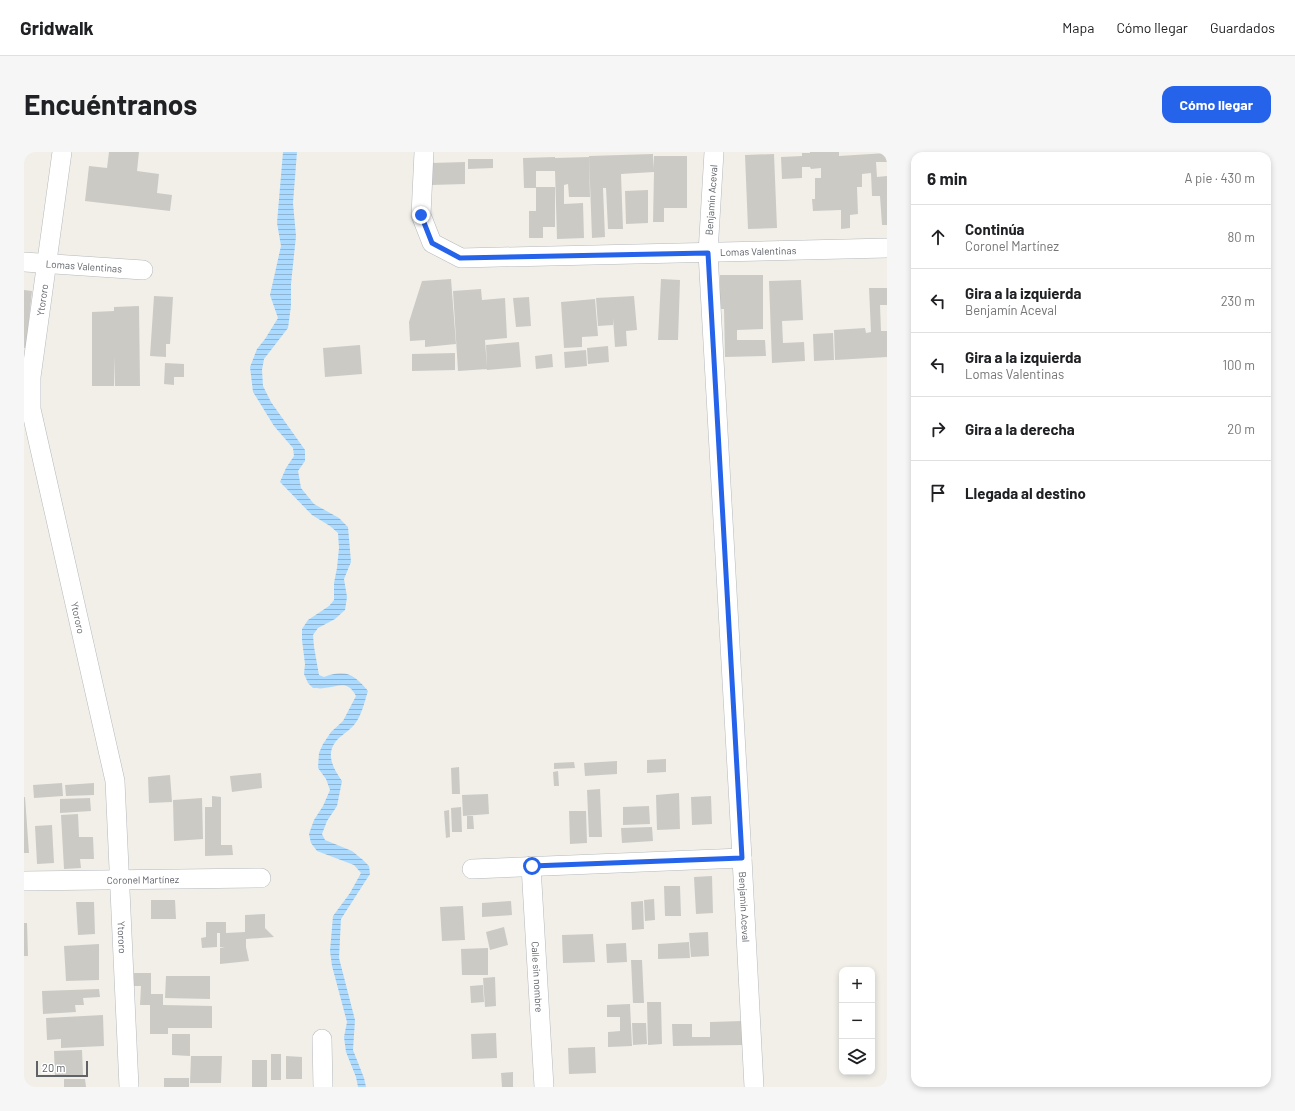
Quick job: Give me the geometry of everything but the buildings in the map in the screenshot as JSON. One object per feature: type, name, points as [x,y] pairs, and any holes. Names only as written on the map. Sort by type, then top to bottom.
[{"type":"street","name":"Ytororo","points":[[62,152],[31,377],[31,409],[115,781],[129,1087]]},
{"type":"street","name":"Lomas Valentinas","points":[[424,152],[421,215],[432,243],[460,258],[887,248]]},
{"type":"street","name":"Benjamín Aceval","points":[[714,152],[708,253],[754,1087]]},
{"type":"street","name":"Lomas Valentinas","points":[[24,262],[143,270]]},
{"type":"street","points":[[472,869],[742,858]]},
{"type":"street","name":"Calle sin nombre","points":[[532,866],[544,1087]]},
{"type":"street","name":"Coronel Martínez","points":[[24,881],[261,878]]},
{"type":"street","points":[[322,1039],[323,1087]]},
{"type":"water","points":[[283,152],[297,152],[293,203],[296,236],[291,284],[291,306],[288,328],[264,359],[262,370],[263,386],[271,402],[305,450],[305,461],[298,471],[301,488],[314,504],[339,518],[348,527],[351,562],[344,579],[347,597],[345,610],[335,619],[318,628],[313,635],[319,675],[324,677],[343,673],[353,677],[368,691],[357,721],[352,728],[336,741],[332,749],[332,764],[342,781],[337,806],[327,821],[322,834],[325,840],[352,851],[369,866],[370,874],[341,919],[339,958],[355,1020],[353,1050],[366,1087],[358,1087],[356,1077],[346,1052],[344,1037],[347,1022],[332,966],[330,951],[333,916],[350,893],[361,873],[354,865],[317,851],[311,843],[309,834],[314,820],[323,806],[330,790],[326,779],[318,768],[319,753],[331,732],[343,721],[356,696],[349,687],[342,685],[313,688],[308,683],[304,674],[305,664],[302,629],[308,620],[329,606],[334,600],[334,583],[339,548],[338,533],[330,526],[312,515],[280,482],[286,468],[294,456],[293,448],[274,426],[253,392],[250,367],[257,349],[278,318],[270,295],[281,246],[277,223]]},
{"type":"route","points":[[421,215],[432,243],[460,258],[708,253],[742,858],[532,866]]}]
